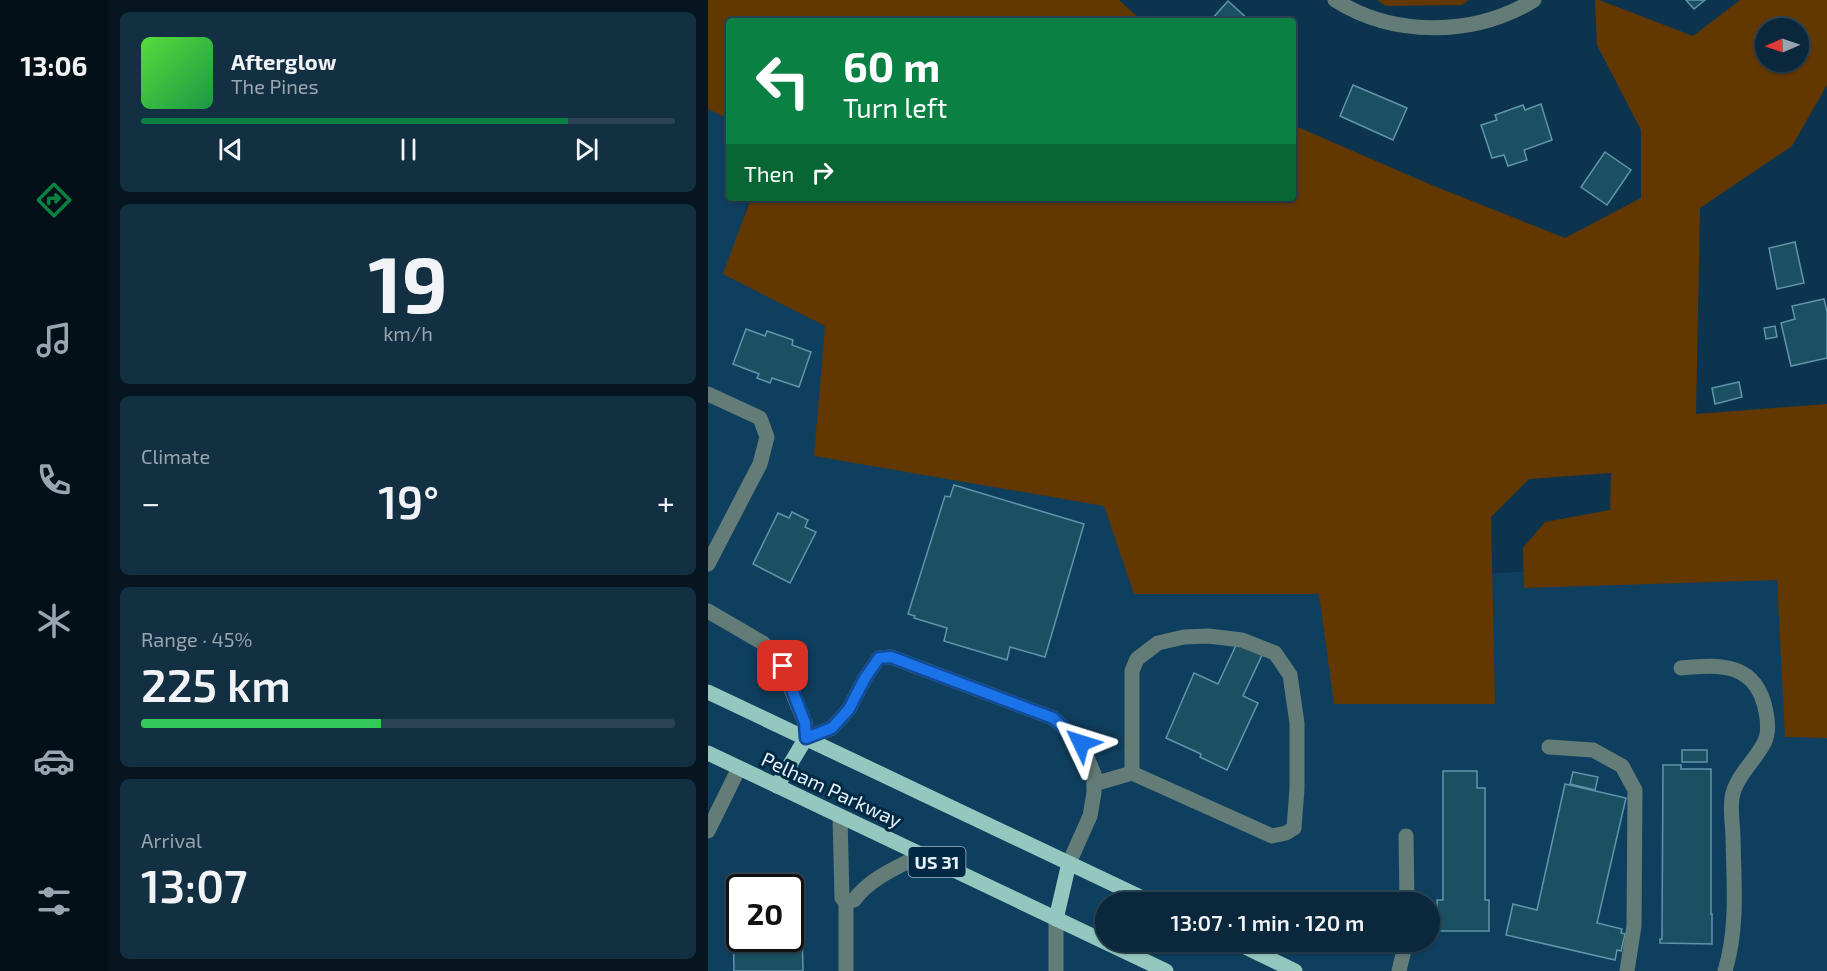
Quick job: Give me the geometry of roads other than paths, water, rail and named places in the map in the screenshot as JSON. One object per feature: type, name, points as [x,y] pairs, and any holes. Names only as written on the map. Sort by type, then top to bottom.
[{"type":"main road","name":"Pelham Parkway","points":[[708,692],[1130,892]]},
{"type":"main road","points":[[777,786],[806,738]]},
{"type":"main road","name":"Pelham Parkway","points":[[708,753],[1166,971]]},
{"type":"main road","points":[[1056,919],[1069,863]]},
{"type":"main road","points":[[1255,952],[1295,971]]},
{"type":"street","points":[[1335,0],[1370,18],[1406,27],[1432,28],[1478,23],[1498,18],[1534,0]]},
{"type":"street","points":[[708,394],[759,418],[766,437],[760,464],[708,564]]},
{"type":"street","points":[[708,611],[762,643],[778,658],[805,723],[806,738],[832,728],[849,709],[865,678],[879,658],[891,657],[1053,718],[1081,743],[1094,774],[1094,793],[1090,816],[1069,863]]},
{"type":"street","points":[[1094,784],[1132,773],[1272,836],[1286,833],[1294,828],[1297,789],[1297,723],[1290,675],[1275,653],[1242,640],[1208,636],[1184,637],[1158,643],[1137,659],[1132,671],[1132,773]]},
{"type":"street","points":[[1681,668],[1703,666],[1736,669],[1754,681],[1764,704],[1768,724],[1765,742],[1746,767],[1732,797],[1735,914],[1730,953],[1725,971]]},
{"type":"street","points":[[1548,747],[1593,750],[1622,766],[1635,790],[1634,926],[1627,971]]},
{"type":"street","points":[[708,831],[739,768]]},
{"type":"street","points":[[840,816],[842,898],[846,902],[846,971]]},
{"type":"street","points":[[1406,836],[1407,892]]},
{"type":"street","points":[[846,902],[854,900],[862,889],[888,872],[921,855]]},
{"type":"street","points":[[1056,919],[1056,971]]},
{"type":"street","points":[[1399,971],[1404,952]]}]
